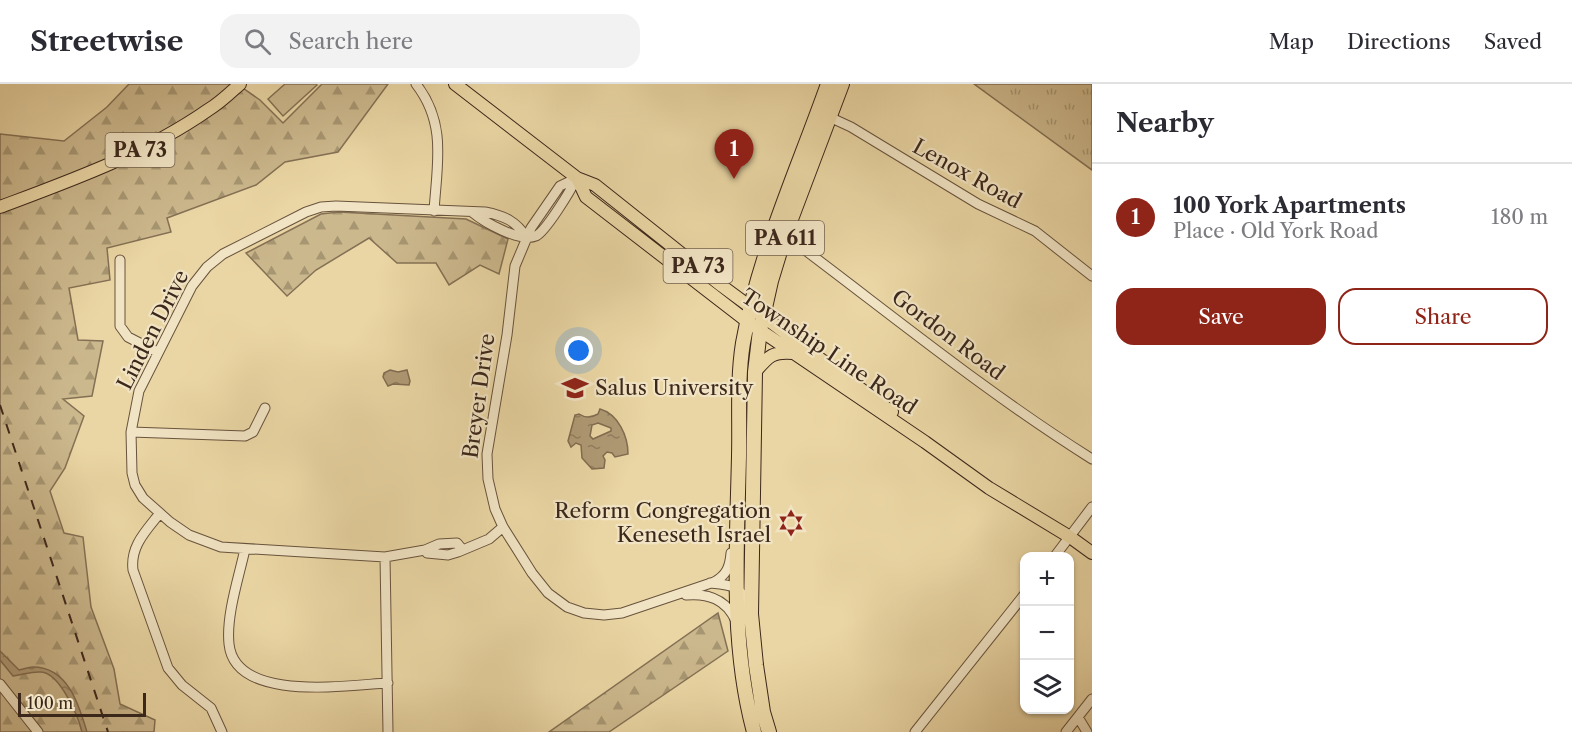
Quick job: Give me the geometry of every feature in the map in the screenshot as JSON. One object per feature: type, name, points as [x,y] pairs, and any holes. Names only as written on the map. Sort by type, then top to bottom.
[{"type":"highway","name":"PA 611","points":[[769,732],[763,712],[751,614],[754,372],[757,323],[824,115],[828,84]]},
{"type":"highway","name":"PA 611","points":[[757,323],[752,307],[774,228],[824,115],[842,84]]},
{"type":"highway","name":"PA 611","points":[[754,732],[738,627],[738,590],[741,369],[743,344],[757,323]]},
{"type":"main road","name":"PA 73","points":[[0,207],[96,170],[156,143],[210,110],[240,84]]},
{"type":"main road","name":"Township Line Road","points":[[455,84],[577,178],[595,185],[752,307]]},
{"type":"main road","name":"Township Line Road","points":[[577,178],[586,196],[794,353],[989,488],[1092,553]]},
{"type":"main road","name":"Township Line Road","points":[[757,323],[883,404],[925,442]]},
{"type":"main road","points":[[754,372],[772,355],[783,352],[794,353]]},
{"type":"street","points":[[416,84],[432,111],[438,132],[434,211]]},
{"type":"street","name":"Lenox Road","points":[[824,115],[874,141],[961,195],[1035,231],[1092,276]]},
{"type":"street","name":"Breyer Drive","points":[[577,178],[560,186],[531,228],[515,266],[507,335],[487,454],[490,492],[503,527],[543,587],[567,607],[591,615],[622,613],[710,583],[723,576],[730,564],[733,496],[739,464]]},
{"type":"street","name":"Linden Drive","points":[[503,527],[489,539],[462,549],[457,543],[440,544],[424,550],[385,557],[221,547],[189,535],[143,498],[135,485],[132,473],[131,432],[139,391],[195,281],[223,254],[306,212],[331,206],[472,212],[483,221],[513,235],[527,238]]},
{"type":"street","name":"Gordon Road","points":[[785,235],[976,380],[1092,459]]},
{"type":"street","points":[[120,260],[120,326],[128,337],[157,352]]},
{"type":"street","points":[[131,432],[245,436],[253,432],[265,408]]},
{"type":"street","points":[[1058,552],[1092,507]]},
{"type":"street","points":[[160,513],[135,547],[132,557],[133,570],[168,668],[182,685],[211,708],[222,732]]},
{"type":"street","points":[[245,549],[229,634],[231,652],[244,670],[259,680],[284,686],[388,683]]},
{"type":"street","points":[[385,557],[388,732]]},
{"type":"street","points":[[710,583],[727,585],[738,590],[745,597],[751,614]]},
{"type":"street","name":"Breyer Drive","points":[[671,596],[701,593],[711,596],[733,614],[738,627]]},
{"type":"street","points":[[915,732],[1020,600]]},
{"type":"street","points":[[0,684],[38,732]]},
{"type":"street","points":[[1066,732],[1092,699]]},
{"type":"street","points":[[1078,717],[1088,732]]},
{"type":"green space","points":[[129,84],[237,84],[260,100],[283,123],[322,84],[388,84],[338,152],[285,162],[256,185],[167,218],[171,232],[107,248],[110,280],[69,288],[78,340],[103,341],[92,396],[63,399],[84,416],[65,468],[50,491],[64,533],[83,537],[91,607],[114,669],[120,704],[155,720],[154,732],[0,732],[0,134],[64,141],[107,107]]},
{"type":"green space","points":[[285,84],[317,85],[283,116],[268,99]]},
{"type":"green space","points":[[974,84],[1092,84],[1092,170]]},
{"type":"green space","points":[[339,212],[466,219],[508,239],[499,274],[480,265],[449,285],[436,263],[397,263],[369,238],[316,270],[287,296],[246,253],[321,214]]},
{"type":"green space","points":[[718,613],[728,651],[609,732],[549,732]]},
{"type":"water","points":[[390,370],[398,372],[407,370],[409,385],[388,386],[383,377],[384,373]]},
{"type":"water","points":[[600,409],[617,421],[624,433],[628,454],[615,457],[612,453],[607,452],[603,456],[604,468],[592,469],[582,458],[581,445],[576,443],[571,447],[568,441],[575,415],[588,417],[598,414]],"holes":[[[598,423],[611,428],[611,431],[593,439],[590,436],[592,425]]]},
{"type":"water","points":[[0,651],[19,670],[31,667],[45,669],[55,673],[63,680],[76,700],[87,732],[82,732],[67,696],[55,680],[41,672],[13,676],[0,660]]},
{"type":"railway","points":[[0,405],[108,732]]},
{"type":"place","name":"100 York Apartments","points":[[734,179]]},
{"type":"place","name":"Salus University","points":[[575,388]]},
{"type":"place","name":"Reform Congregation Keneseth Israel","points":[[791,523]]}]
